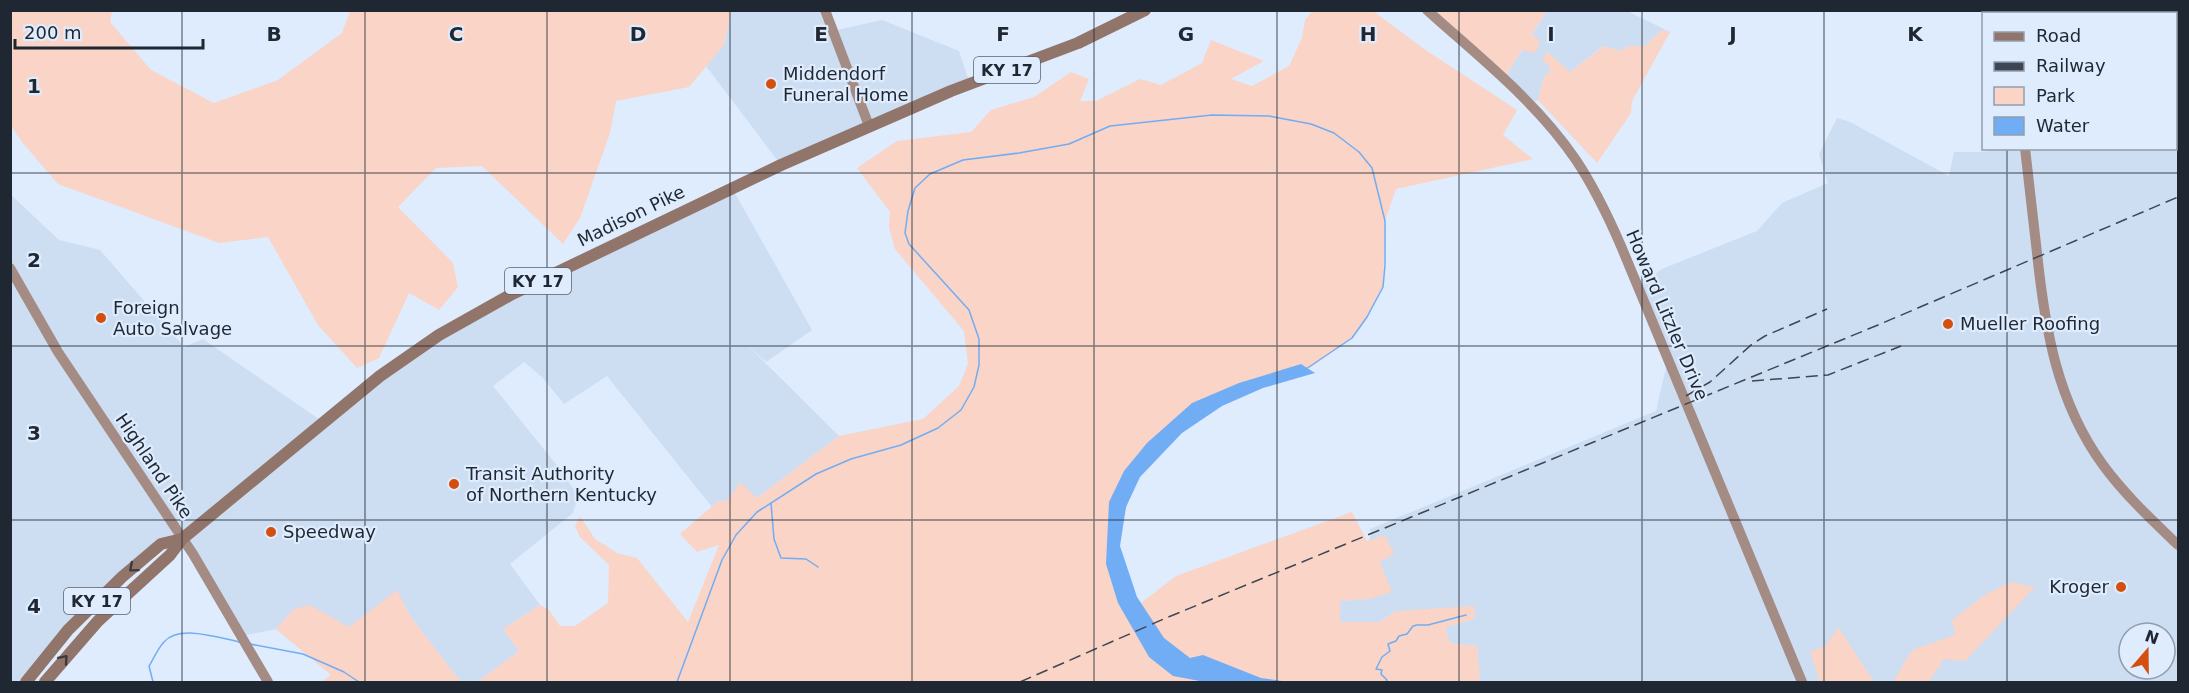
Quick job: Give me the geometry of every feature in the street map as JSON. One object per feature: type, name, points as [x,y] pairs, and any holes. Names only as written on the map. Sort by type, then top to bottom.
[{"type":"main road","points":[[825,10],[869,126]]},
{"type":"main road","name":"Madison Pike","points":[[45,682],[98,621],[170,555],[182,539],[353,397],[439,335],[512,294],[677,213],[869,126],[1078,43],[1144,10]]},
{"type":"main road","name":"Howard Litzler Drive","points":[[1427,10],[1538,112],[1570,151],[1593,187],[1621,246],[1802,682]]},
{"type":"main road","points":[[2025,150],[2050,346],[2063,391],[2076,420],[2102,464],[2120,486],[2178,545]]},
{"type":"main road","name":"Highland Pike","points":[[10,268],[58,352],[182,539],[268,682]]},
{"type":"main road","name":"Madison Pike","points":[[26,682],[73,625],[122,578],[161,544],[182,539]]},
{"type":"shaded area","points":[[731,11],[825,11],[833,31],[882,20],[959,51],[970,84],[781,165],[706,66],[724,45]]},
{"type":"shaded area","points":[[1547,11],[1627,11],[1670,32],[1662,30],[1645,46],[1628,46],[1621,51],[1603,46],[1570,72],[1551,69],[1543,79],[1538,100],[1530,104],[1504,79]]},
{"type":"shaded area","points":[[2178,48],[2178,682],[1480,682],[1477,646],[1450,643],[1445,628],[1475,618],[1396,611],[1380,622],[1340,622],[1339,601],[1369,599],[1380,561],[1393,554],[1368,542],[1371,535],[1370,529],[1656,411],[1668,359],[1638,287],[1662,269],[1757,231],[1782,203],[1828,183],[1819,154],[1837,118],[1850,122],[1949,176],[1954,152],[2177,150]]},
{"type":"shaded area","points":[[732,188],[812,330],[766,362],[743,341],[839,436],[757,498],[717,502],[712,507],[607,376],[564,404],[542,377],[524,362],[493,386],[559,468],[574,490],[577,500],[573,513],[510,564],[540,605],[503,629],[519,651],[477,682],[461,682],[410,616],[397,591],[349,628],[294,609],[276,629],[241,636],[182,539],[161,544],[122,577],[26,682],[11,682],[10,194],[59,240],[100,250],[184,347],[203,339],[323,422],[431,340]]},
{"type":"green space","points":[[1313,10],[1373,11],[1427,51],[1517,110],[1503,135],[1533,159],[1396,189],[1385,221],[1383,287],[1367,317],[1352,338],[1310,368],[1277,376],[1201,411],[1137,470],[1115,549],[1132,610],[1176,576],[1352,512],[1367,541],[1385,535],[1394,554],[1380,562],[1392,592],[1369,599],[1340,601],[1340,622],[1380,622],[1396,611],[1474,606],[1475,618],[1445,628],[1450,643],[1477,646],[1480,682],[477,682],[519,651],[503,629],[540,605],[549,610],[560,626],[575,626],[608,603],[609,565],[580,537],[575,526],[580,516],[595,539],[617,553],[637,558],[688,622],[719,545],[697,552],[680,534],[717,502],[728,500],[740,482],[757,498],[839,436],[923,419],[959,386],[968,364],[964,331],[895,249],[889,227],[890,212],[857,168],[897,141],[971,132],[991,110],[1034,97],[1071,72],[1089,79],[1080,101],[1096,101],[1140,79],[1161,85],[1202,63],[1211,40],[1264,61],[1231,79],[1252,86],[1289,66],[1302,38],[1305,20]]},
{"type":"green space","points":[[10,11],[112,11],[110,22],[151,70],[214,103],[278,80],[342,33],[350,11],[731,11],[724,45],[689,87],[616,101],[610,133],[580,218],[563,244],[482,166],[436,168],[398,207],[453,263],[458,287],[439,310],[409,293],[379,358],[357,368],[318,325],[268,237],[219,243],[58,184],[11,126]]},
{"type":"green space","points":[[1427,11],[1547,11],[1532,34],[1540,41],[1536,53],[1522,50],[1504,79]]},
{"type":"green space","points":[[1662,30],[1670,32],[1632,101],[1631,113],[1597,163],[1538,100],[1543,79],[1551,69],[1542,59],[1548,52],[1570,72],[1604,46],[1621,51],[1628,46],[1645,46]]},
{"type":"green space","points":[[2010,582],[2035,587],[1965,661],[1944,659],[1929,682],[1893,682],[1912,650],[1955,635],[1952,620],[1983,596]]},
{"type":"green space","points":[[397,590],[410,616],[461,682],[321,682],[331,675],[276,629],[294,609],[310,605],[349,627]]},
{"type":"green space","points":[[1838,628],[1874,682],[1820,682],[1810,652],[1825,646]]},
{"type":"water","points":[[1301,364],[1315,373],[1263,388],[1222,406],[1182,433],[1140,477],[1126,507],[1120,546],[1137,597],[1164,638],[1190,658],[1203,655],[1261,678],[1289,682],[1205,682],[1173,676],[1149,657],[1118,603],[1106,564],[1109,502],[1124,471],[1147,443],[1192,403],[1239,383]]},
{"type":"waterway","points":[[677,682],[722,560],[736,535],[757,512],[816,474],[851,459],[901,445],[938,428],[961,410],[974,387],[979,365],[979,339],[969,310],[909,244],[905,233],[908,211],[915,188],[930,174],[963,160],[1069,144],[1110,126],[1212,115],[1269,116],[1311,124],[1334,133],[1359,152],[1372,168],[1385,221],[1383,287],[1367,317],[1352,338],[1306,369]]},
{"type":"waterway","points":[[771,503],[774,539],[781,558],[806,559],[818,567]]},
{"type":"waterway","points":[[1386,682],[1387,680],[1381,674],[1382,670],[1376,669],[1382,657],[1390,651],[1388,644],[1396,641],[1399,636],[1407,634],[1413,626],[1428,625],[1466,615]]},
{"type":"waterway","points":[[153,682],[149,666],[162,644],[171,637],[189,633],[211,635],[240,642]]},
{"type":"waterway","points":[[250,644],[303,654],[344,672],[359,682]]},
{"type":"railway","points":[[1020,682],[1166,618],[1878,325],[2178,197]]},
{"type":"railway","points":[[1686,396],[1710,382],[1751,345],[1765,336],[1827,309]]},
{"type":"railway","points":[[1752,381],[1828,375],[1901,346]]},
{"type":"place","name":"Middendorf Funeral Home","points":[[771,84]]},
{"type":"place","name":"Foreign Auto Salvage","points":[[101,318]]},
{"type":"place","name":"Mueller Roofing","points":[[1948,324]]},
{"type":"place","name":"Transit Authority of Northern Kentucky","points":[[454,484]]},
{"type":"place","name":"Speedway","points":[[271,532]]},
{"type":"place","name":"Kroger","points":[[2121,587]]}]
